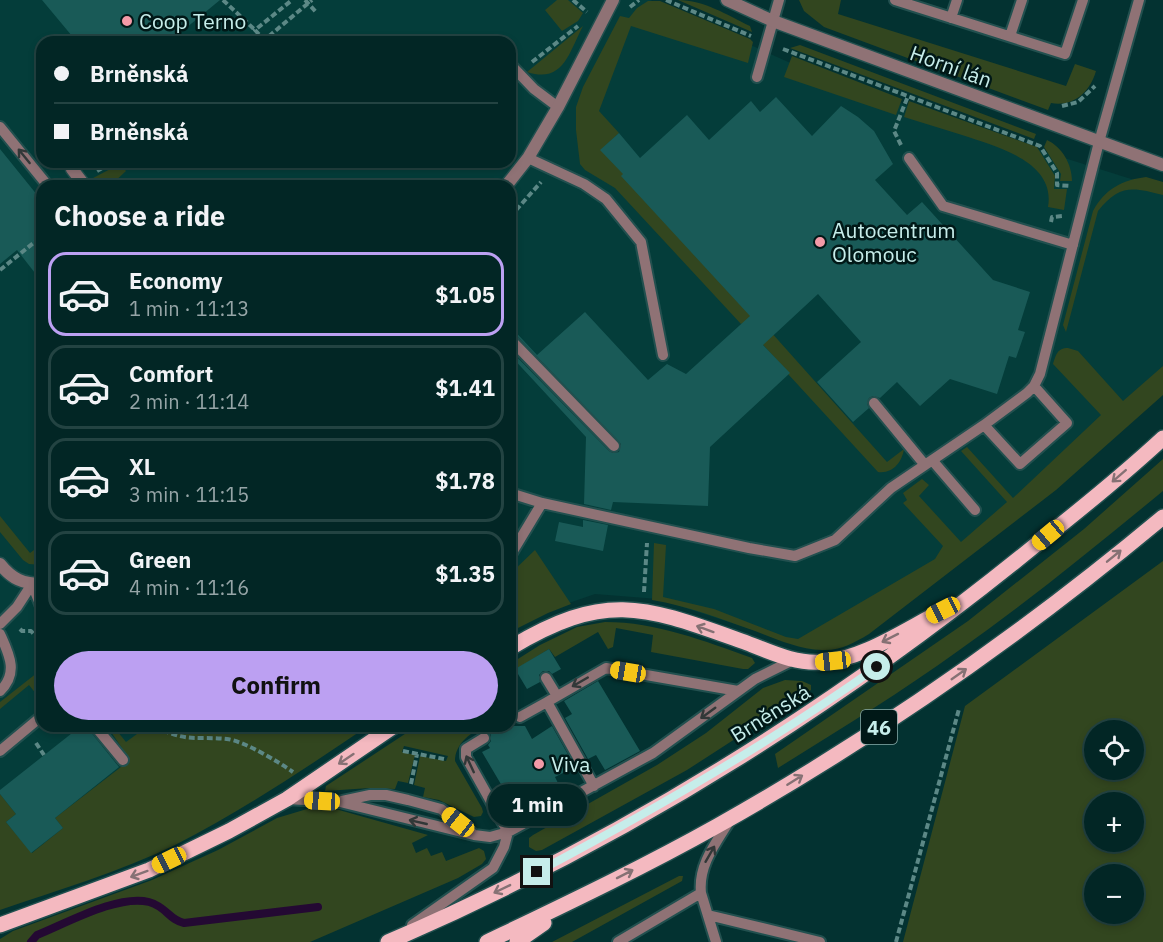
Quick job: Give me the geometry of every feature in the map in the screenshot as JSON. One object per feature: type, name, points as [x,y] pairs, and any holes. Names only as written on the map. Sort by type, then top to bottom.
[{"type":"main road","name":"Brněnská","points":[[389,942],[537,872],[660,804],[841,693],[979,592],[1163,438]]},
{"type":"main road","name":"46","points":[[487,942],[573,901],[731,818],[789,784],[890,720],[988,653],[1163,517]]},
{"type":"main road","points":[[516,644],[568,618],[600,610],[624,609],[643,611],[688,622],[793,660],[821,662],[856,654],[979,592]]},
{"type":"main road","points":[[0,925],[149,870],[229,831],[287,799],[385,732]]},
{"type":"main road","points":[[518,942],[573,901]]},
{"type":"street","points":[[512,180],[528,158],[558,107],[613,0]]},
{"type":"street","name":"Horní lán","points":[[727,0],[773,21],[1163,165]]},
{"type":"street","points":[[72,169],[80,180]]},
{"type":"street","points":[[0,564],[18,581],[36,584]]},
{"type":"lane","points":[[757,77],[779,0]]},
{"type":"lane","points":[[895,0],[1065,54],[1083,0]]},
{"type":"lane","points":[[951,18],[957,0]]},
{"type":"lane","points":[[1010,36],[1022,0]]},
{"type":"lane","points":[[516,495],[542,503],[749,548],[795,555],[835,540],[891,488],[984,425],[1034,386],[1040,374],[1099,142],[1139,0]]},
{"type":"lane","points":[[516,71],[534,89],[558,107]]},
{"type":"lane","points":[[0,127],[43,180]]},
{"type":"lane","points":[[528,158],[584,184],[606,199],[641,242],[663,355]]},
{"type":"lane","points":[[909,158],[943,206],[1072,245]]},
{"type":"lane","points":[[516,345],[614,446]]},
{"type":"lane","points":[[984,425],[1020,464],[1067,423],[1034,386]]},
{"type":"lane","points":[[874,403],[928,463],[975,510]]},
{"type":"lane","points":[[516,546],[542,503]]},
{"type":"lane","points":[[0,624],[18,608],[36,585]]},
{"type":"lane","points":[[0,634],[9,651],[12,672],[8,683],[0,691]]},
{"type":"lane","points":[[287,799],[340,801],[474,835],[489,837],[508,832],[653,753],[755,679],[793,660]]},
{"type":"lane","points":[[520,717],[606,668],[738,691]]},
{"type":"lane","points":[[546,678],[552,699],[594,786]]},
{"type":"lane","points":[[0,751],[36,721]]},
{"type":"lane","points":[[100,732],[123,760]]},
{"type":"lane","points":[[389,942],[493,868],[504,847],[508,832],[466,757],[466,749],[484,738]]},
{"type":"lane","points":[[340,801],[370,795],[386,795],[408,800],[441,809],[474,835]]},
{"type":"lane","points":[[716,942],[701,893],[700,881],[704,864],[731,818]]},
{"type":"lane","points":[[618,942],[701,893]]},
{"type":"lane","points":[[708,915],[820,942]]},
{"type":"path","points":[[223,0],[260,36]]},
{"type":"path","points":[[255,30],[292,0]]},
{"type":"path","points":[[518,73],[583,21],[588,12],[573,0]]},
{"type":"path","points":[[666,0],[766,43],[1040,146],[1057,173],[1057,185],[1071,185],[1070,195]]},
{"type":"path","points":[[270,36],[309,1],[317,13]]},
{"type":"path","points":[[1047,123],[1053,105],[1069,106],[1078,102],[1093,90],[1098,82]]},
{"type":"path","points":[[908,96],[894,131],[909,158]]},
{"type":"path","points":[[516,210],[551,170]]},
{"type":"path","points":[[1046,237],[1052,217],[1060,218],[1068,210]]},
{"type":"path","points":[[0,270],[36,241]]},
{"type":"path","points":[[643,611],[647,526]]},
{"type":"path","points":[[19,628],[22,631],[32,631],[36,636]]},
{"type":"path","points":[[896,942],[959,709]]},
{"type":"path","points":[[166,732],[173,736],[196,739],[229,739],[284,765],[308,784]]},
{"type":"path","points":[[403,751],[444,759]]},
{"type":"path","points":[[408,800],[417,754]]},
{"type":"shaded area","points":[[0,0],[650,0],[795,65],[975,130],[1163,189],[1163,383],[980,542],[796,644],[658,599],[595,594],[516,626],[516,180],[36,180],[36,732],[289,732],[0,870]]},
{"type":"shaded area","points":[[557,0],[568,0],[583,13],[578,21],[562,31],[545,10]]},
{"type":"shaded area","points":[[678,0],[715,9],[750,26],[752,32]]},
{"type":"shaded area","points":[[799,0],[841,0],[838,14],[1066,86],[1075,64],[1096,71],[1090,85],[1080,96],[1067,103],[1051,103],[1048,110],[824,27],[804,11]]},
{"type":"shaded area","points":[[648,1],[660,1],[750,39],[753,42],[748,63],[631,26],[599,111],[619,133],[601,150],[620,163],[887,462],[904,449],[899,463],[892,469],[878,472],[743,323],[741,324],[615,188],[585,170],[580,164],[576,107],[583,87],[620,16],[629,18],[637,8]]},
{"type":"shaded area","points":[[583,26],[569,55],[557,70],[539,75],[527,72]]},
{"type":"shaded area","points":[[800,45],[1036,134],[1034,139],[790,48]]},
{"type":"shaded area","points":[[792,56],[902,99],[896,115],[784,77]]},
{"type":"shaded area","points":[[909,101],[1037,147],[1055,176],[1054,189],[1067,189],[1064,210],[1048,207],[1048,191],[1043,178],[1033,167],[1006,150],[904,117]]},
{"type":"shaded area","points":[[1047,140],[1065,157],[1072,181],[1060,181],[1061,174],[1044,147]]},
{"type":"shaded area","points":[[112,168],[123,168],[126,171],[116,180],[95,180],[93,178]]},
{"type":"shaded area","points":[[1146,177],[1163,182],[1163,195],[1143,190],[1127,190],[1113,196],[1098,211],[1066,332],[1063,325],[1093,211],[1103,197],[1115,187],[1129,180]]},
{"type":"shaded area","points":[[1068,348],[1078,351],[1123,401],[1163,366],[1163,395],[1056,490],[869,634],[841,648],[829,650],[804,648],[691,609],[652,600],[654,543],[666,545],[663,597],[714,609],[786,637],[798,639],[935,559],[943,546],[903,503],[907,500],[903,493],[922,479],[929,485],[919,496],[961,542],[1007,502],[961,451],[967,447],[1013,498],[1101,415],[1053,364],[1059,351]]},
{"type":"shaded area","points":[[1163,459],[1163,491],[1087,553],[1011,613],[936,667],[778,768],[775,754],[968,621],[1084,529]]},
{"type":"shaded area","points":[[0,516],[30,553],[36,548],[36,565],[23,560],[0,532]]},
{"type":"shaded area","points":[[535,550],[571,604],[516,629],[516,594],[518,592],[516,590],[516,568]]},
{"type":"shaded area","points":[[1163,561],[1163,942],[903,942],[965,706]]},
{"type":"shaded area","points":[[605,622],[643,625],[716,645],[752,658],[755,663],[748,669],[743,669],[651,652],[653,635],[616,628],[613,647],[608,649],[598,632],[555,657],[549,649],[516,669],[516,660],[540,645],[577,627]]},
{"type":"shaded area","points":[[36,674],[36,694],[29,685],[0,709],[0,702]]},
{"type":"shaded area","points":[[785,680],[802,681],[811,685],[811,690],[687,770],[542,850],[536,851],[529,847],[529,838],[533,835],[657,765],[706,733],[763,688]]},
{"type":"shaded area","points":[[111,732],[118,732],[126,742],[140,732],[359,732],[249,803],[175,845],[110,872],[0,910],[0,794],[16,814],[6,822],[32,853],[63,828],[55,818],[130,760]]},
{"type":"shaded area","points":[[408,732],[474,732],[460,745],[455,761],[483,812],[481,816],[474,817],[439,800],[423,797],[425,788],[414,785],[420,756],[446,761],[448,756],[404,746],[402,752],[415,755],[408,783],[398,781],[395,789],[325,791],[326,786]]},
{"type":"shaded area","points":[[307,809],[339,810],[428,835],[412,843],[416,853],[427,848],[431,856],[442,852],[446,861],[479,848],[484,851],[486,859],[482,864],[458,878],[310,942],[0,942],[0,939],[13,931],[152,880],[218,850],[277,818]]},
{"type":"shaded area","points":[[683,876],[682,881],[572,942],[552,942]]},
{"type":"building","name":"Coop Terno","points":[[42,0],[220,0],[176,36],[72,36]]},
{"type":"building","name":"Autocentrum Olomouc","points":[[776,97],[812,136],[841,106],[874,131],[893,164],[875,180],[907,215],[922,202],[993,280],[1030,292],[1018,330],[1025,332],[1016,358],[1009,356],[997,394],[950,379],[920,406],[897,382],[880,398],[873,396],[869,398],[867,404],[869,408],[853,422],[817,382],[861,342],[818,294],[763,345],[790,373],[710,447],[708,506],[613,502],[611,510],[584,504],[586,437],[516,361],[516,356],[609,451],[619,452],[621,444],[516,335],[516,332],[537,355],[585,312],[648,380],[667,364],[686,374],[750,316],[621,176],[623,174],[600,150],[619,133],[640,158],[687,115],[709,140],[751,101],[760,112]]},
{"type":"building","points":[[0,149],[36,194],[36,274],[17,250],[0,264]]},
{"type":"building","points":[[583,520],[608,525],[603,551],[555,541],[559,522],[583,527]]},
{"type":"building","points":[[549,649],[561,669],[552,674],[549,671],[543,671],[539,675],[540,682],[527,689],[516,668]]},
{"type":"building","points":[[598,681],[640,751],[605,770],[596,755],[588,759],[565,718],[572,714],[564,701]]},
{"type":"building","points":[[516,726],[525,726],[532,739],[552,726],[575,767],[555,777],[558,783],[546,791],[544,797],[537,795],[515,808],[482,752],[490,748],[488,745],[491,735],[488,732],[516,732]]},
{"type":"building","points":[[73,732],[91,732],[119,767],[55,818],[63,828],[31,853],[6,822],[16,814],[0,794],[0,790]]},
{"type":"waterway","points":[[31,942],[37,935],[77,917],[123,902],[137,901],[155,904],[184,923],[318,907]]},
{"type":"place","name":"Coop Terno","points":[[127,21]]},
{"type":"place","name":"Autocentrum Olomouc","points":[[820,242]]},
{"type":"place","name":"Viva","points":[[539,764]]},
{"type":"route","points":[[537,872],[719,769],[841,693],[877,667]]}]
